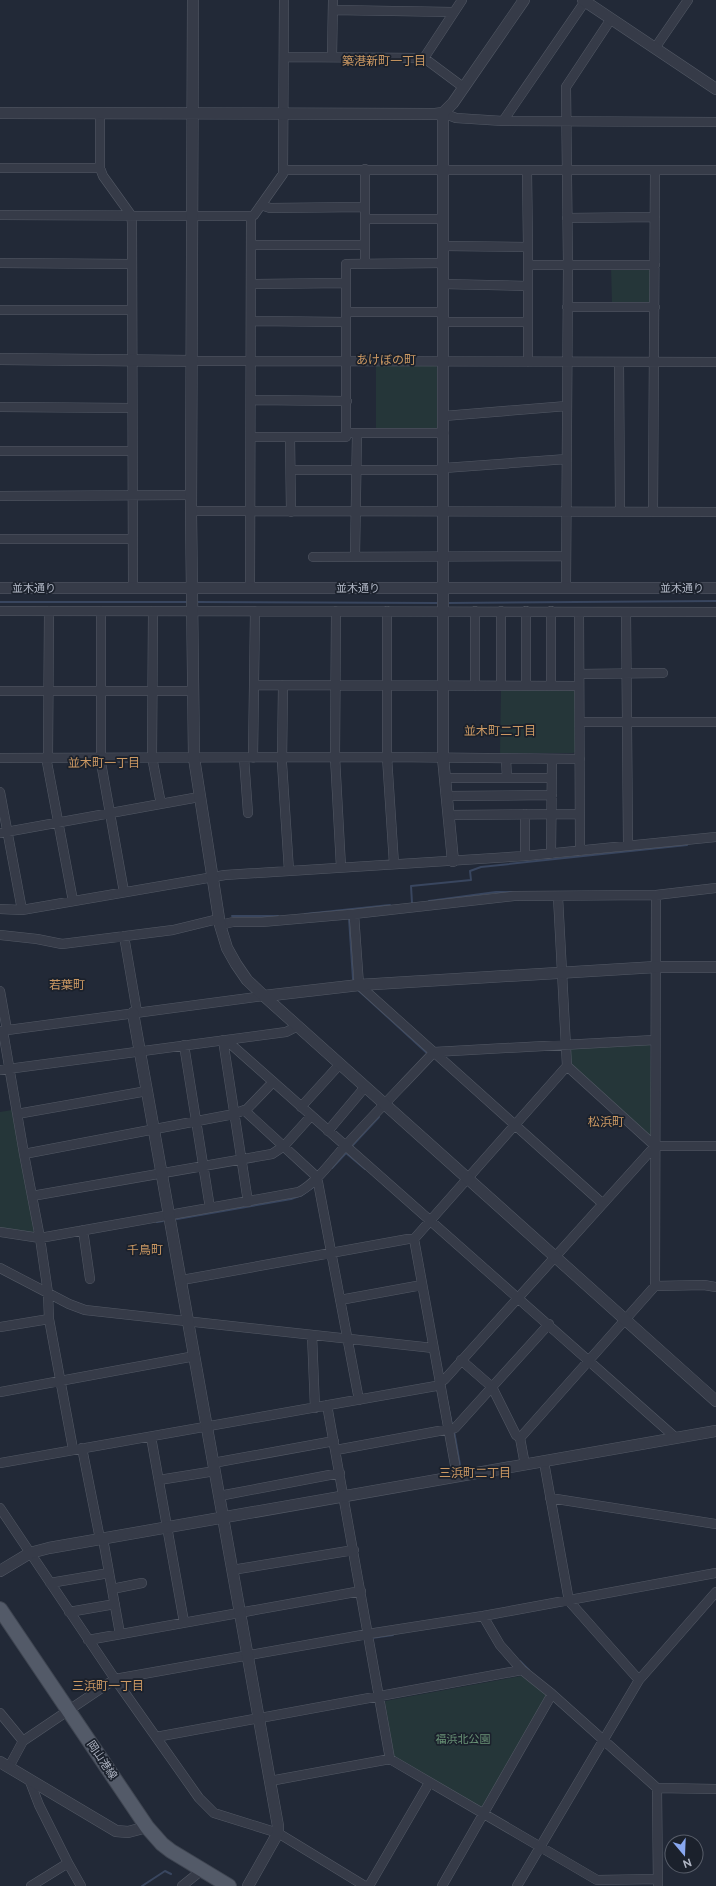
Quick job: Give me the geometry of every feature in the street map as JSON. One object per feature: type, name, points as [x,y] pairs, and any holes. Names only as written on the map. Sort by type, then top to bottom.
[{"type":"main road","name":"岡山港線","points":[[0,1609],[66,1713],[144,1828],[197,1877],[213,1886]]},
{"type":"main road","name":"岡山港線","points":[[0,1624],[66,1713]]},
{"type":"main road","name":"岡山港線","points":[[197,1877],[229,1886]]},
{"type":"street","points":[[193,0],[191,601],[194,758],[211,878],[219,922],[227,948],[247,980],[264,996],[716,1401]]},
{"type":"street","points":[[0,215],[254,215],[283,174],[284,0]]},
{"type":"street","points":[[332,57],[333,0]]},
{"type":"street","points":[[424,58],[462,0]]},
{"type":"street","points":[[453,861],[443,758],[443,113],[453,103],[524,0]]},
{"type":"street","points":[[503,121],[584,0],[611,20],[716,89]]},
{"type":"street","points":[[655,48],[687,0]]},
{"type":"street","points":[[333,10],[453,12]]},
{"type":"street","points":[[566,588],[568,265],[566,87],[611,20]]},
{"type":"street","points":[[284,57],[424,58],[463,87]]},
{"type":"street","points":[[0,113],[443,113],[456,118],[503,121],[716,122]]},
{"type":"street","points":[[100,114],[100,168],[103,176],[130,215],[133,588]]},
{"type":"street","points":[[0,168],[100,168]]},
{"type":"street","points":[[365,169],[365,264]]},
{"type":"street","points":[[283,170],[716,170]]},
{"type":"street","points":[[653,512],[655,170]]},
{"type":"street","points":[[527,171],[528,362]]},
{"type":"street","points":[[261,205],[270,208],[365,207]]},
{"type":"street","points":[[250,587],[252,437],[251,216]]},
{"type":"street","points":[[567,218],[655,217]]},
{"type":"street","points":[[365,219],[443,219]]},
{"type":"street","points":[[251,244],[365,245]]},
{"type":"street","points":[[443,246],[528,247]]},
{"type":"street","points":[[0,263],[131,264]]},
{"type":"street","points":[[252,437],[346,437],[346,264],[443,263]]},
{"type":"street","points":[[528,265],[655,265]]},
{"type":"street","points":[[252,284],[346,283]]},
{"type":"street","points":[[443,284],[528,286]]},
{"type":"street","points":[[568,307],[655,307]]},
{"type":"street","points":[[0,310],[131,310]]},
{"type":"street","points":[[346,312],[528,322]]},
{"type":"street","points":[[252,321],[346,322]]},
{"type":"street","points":[[0,359],[346,362],[716,362]]},
{"type":"street","points":[[619,362],[620,512]]},
{"type":"street","points":[[252,400],[347,400]]},
{"type":"street","points":[[444,416],[567,406]]},
{"type":"street","points":[[0,407],[132,408]]},
{"type":"street","points":[[346,433],[444,434]]},
{"type":"street","points":[[355,556],[357,433]]},
{"type":"street","points":[[290,437],[291,512]]},
{"type":"street","points":[[0,451],[132,451]]},
{"type":"street","points":[[291,470],[444,469],[567,459]]},
{"type":"street","points":[[0,496],[191,495]]},
{"type":"street","points":[[191,511],[716,512]]},
{"type":"street","points":[[0,539],[132,539]]},
{"type":"street","points":[[313,556],[566,556]]},
{"type":"street","name":"並木通り","points":[[0,588],[133,588],[191,601],[250,587],[444,601],[566,588],[716,588]]},
{"type":"street","points":[[0,611],[153,611],[191,601],[254,611],[387,611],[444,601],[475,611],[716,612]]},
{"type":"street","points":[[49,611],[47,757],[72,901]]},
{"type":"street","points":[[101,611],[100,757],[124,892]]},
{"type":"street","points":[[153,611],[152,758],[162,804]]},
{"type":"street","points":[[248,813],[249,758],[254,685],[254,611]]},
{"type":"street","points":[[336,611],[335,757],[341,867]]},
{"type":"street","points":[[387,611],[387,757],[394,864]]},
{"type":"street","points":[[475,611],[475,686]]},
{"type":"street","points":[[501,611],[501,686]]},
{"type":"street","points":[[526,611],[526,686]]},
{"type":"street","points":[[551,612],[552,686]]},
{"type":"street","points":[[579,612],[580,851]]},
{"type":"street","points":[[626,612],[628,845]]},
{"type":"street","points":[[579,674],[663,673]]},
{"type":"street","points":[[254,685],[579,686]]},
{"type":"street","points":[[283,685],[282,758],[289,871]]},
{"type":"street","points":[[0,691],[192,691]]},
{"type":"street","points":[[580,722],[716,722]]},
{"type":"street","points":[[0,758],[387,757],[580,759]]},
{"type":"street","points":[[506,759],[507,778]]},
{"type":"street","points":[[551,854],[552,759]]},
{"type":"street","points":[[445,778],[552,778]]},
{"type":"street","points":[[0,792],[4,833],[22,910]]},
{"type":"street","points":[[447,796],[552,795]]},
{"type":"street","points":[[4,833],[199,797]]},
{"type":"street","points":[[525,814],[525,856]]},
{"type":"street","points":[[449,815],[580,814]]},
{"type":"street","points":[[0,909],[22,910],[225,875],[551,854],[716,837]]},
{"type":"street","points":[[0,935],[38,939],[62,944],[173,930],[219,922],[262,922],[354,914],[506,897],[656,895],[716,888]]},
{"type":"street","points":[[520,1438],[655,1286],[654,1040],[656,895]]},
{"type":"street","points":[[457,1476],[452,1429],[433,1348],[414,1239],[467,1177],[567,1066],[558,897]]},
{"type":"street","points":[[354,914],[359,985],[602,1203]]},
{"type":"street","points":[[124,936],[140,1051],[182,1280],[278,1833],[248,1886]]},
{"type":"street","points":[[3,1031],[135,1012],[359,985],[656,967],[716,967]]},
{"type":"street","points":[[0,991],[5,1069],[17,1114],[40,1238],[48,1293],[49,1319],[60,1381],[102,1539],[120,1634]]},
{"type":"street","points":[[5,1069],[286,1032],[298,1026]]},
{"type":"street","points":[[224,1040],[345,1146],[428,1222],[518,1297],[676,1438]]},
{"type":"street","points":[[224,1040],[248,1202]]},
{"type":"street","points":[[0,1232],[40,1238],[83,1233],[170,1215],[299,1192],[306,1188],[317,1177],[434,1052],[654,1040]]},
{"type":"street","points":[[184,1046],[210,1208]]},
{"type":"street","points":[[301,1107],[340,1064]]},
{"type":"street","points":[[567,1066],[655,1146],[716,1146]]},
{"type":"street","points":[[24,1154],[234,1114],[244,1110],[273,1082]]},
{"type":"street","points":[[328,1131],[365,1087]]},
{"type":"street","points":[[17,1114],[147,1091]]},
{"type":"street","points":[[244,1110],[317,1177],[320,1184],[359,1400]]},
{"type":"street","points":[[32,1196],[272,1154],[284,1146],[311,1116]]},
{"type":"street","points":[[0,1463],[78,1448],[151,1437],[327,1406],[442,1382],[655,1146]]},
{"type":"street","points":[[83,1233],[90,1279]]},
{"type":"street","points":[[182,1280],[414,1239]]},
{"type":"street","points":[[0,1268],[69,1304],[85,1310],[433,1348]]},
{"type":"street","points":[[340,1300],[422,1285]]},
{"type":"street","points":[[655,1286],[704,1285],[716,1287]]},
{"type":"street","points":[[0,1327],[49,1319]]},
{"type":"street","points":[[159,1480],[214,1467],[335,1445],[452,1429],[549,1324]]},
{"type":"street","points":[[312,1335],[315,1408]]},
{"type":"street","points":[[0,1392],[195,1356]]},
{"type":"street","points":[[461,1360],[492,1387],[516,1435],[520,1438],[525,1465]]},
{"type":"street","points":[[327,1406],[369,1637],[388,1760]]},
{"type":"street","points":[[0,1571],[30,1553],[168,1527],[716,1431]]},
{"type":"street","points":[[151,1437],[184,1622]]},
{"type":"street","points":[[544,1462],[569,1601],[639,1680]]},
{"type":"street","points":[[219,1496],[340,1473]]},
{"type":"street","points":[[550,1498],[716,1524]]},
{"type":"street","points":[[0,1508],[88,1640],[199,1798],[214,1813],[278,1833],[365,1886]]},
{"type":"street","points":[[232,1570],[354,1550]]},
{"type":"street","points":[[144,1828],[128,1832],[116,1831],[5,1764],[23,1741],[115,1679],[484,1617],[716,1572]]},
{"type":"street","points":[[50,1583],[109,1573]]},
{"type":"street","points":[[112,1589],[142,1583]]},
{"type":"street","points":[[88,1640],[361,1591]]},
{"type":"street","points":[[517,1886],[639,1680],[716,1592]]},
{"type":"street","points":[[70,1612],[114,1604]]},
{"type":"street","points":[[484,1617],[500,1645],[522,1670],[604,1738],[659,1788],[716,1789]]},
{"type":"street","points":[[156,1737],[522,1670]]},
{"type":"street","points":[[442,1886],[552,1694]]},
{"type":"street","points":[[0,1713],[23,1741]]},
{"type":"street","points":[[270,1781],[388,1760],[482,1817],[540,1847],[595,1883],[658,1883],[659,1788]]},
{"type":"street","points":[[28,1779],[68,1863],[80,1884]]},
{"type":"street","points":[[369,1886],[428,1785]]},
{"type":"street","points":[[31,1886],[68,1863]]},
{"type":"street","points":[[182,1886],[197,1877]]},
{"type":"green space","points":[[611,267],[648,267],[651,271],[651,301],[648,304],[612,304]]},
{"type":"green space","points":[[436,365],[437,429],[376,430],[376,366]]},
{"type":"green space","points":[[501,689],[574,689],[576,693],[576,752],[500,753]]},
{"type":"green space","points":[[650,1042],[652,1137],[650,1137],[571,1067],[569,1049]]},
{"type":"green space","points":[[12,1110],[34,1233],[0,1228],[0,1112]]},
{"type":"green space","name":"福浜北公園","points":[[521,1676],[548,1695],[482,1810],[394,1757],[385,1701]]},
{"type":"waterway","points":[[447,603],[716,601]]},
{"type":"waterway","points":[[0,602],[189,602]]},
{"type":"waterway","points":[[195,602],[439,603]]},
{"type":"waterway","points":[[412,903],[411,886],[471,880],[470,871],[481,867],[687,845]]},
{"type":"waterway","points":[[429,901],[496,892],[512,892]]},
{"type":"waterway","points":[[305,914],[390,905]]},
{"type":"waterway","points":[[232,916],[278,916]]},
{"type":"waterway","points":[[349,918],[353,979]]},
{"type":"waterway","points":[[358,990],[428,1054]]},
{"type":"waterway","points":[[351,1147],[379,1117]]},
{"type":"waterway","points":[[332,1168],[347,1152]]},
{"type":"waterway","points":[[346,1153],[365,1169]]},
{"type":"waterway","points":[[177,1219],[291,1199],[302,1195],[315,1186]]},
{"type":"waterway","points":[[157,1222],[163,1221]]},
{"type":"waterway","points":[[444,1386],[452,1425]]},
{"type":"waterway","points":[[454,1431],[461,1471]]},
{"type":"waterway","points":[[372,1638],[393,1635]]},
{"type":"waterway","points":[[520,1661],[529,1670]]},
{"type":"waterway","points":[[142,1886],[165,1871],[171,1874]]},
{"type":"district","name":"築港新町一丁目","points":[[384,61]]},
{"type":"district","name":"あけぼの町","points":[[386,360]]},
{"type":"district","name":"並木町二丁目","points":[[500,731]]},
{"type":"district","name":"並木町一丁目","points":[[104,763]]},
{"type":"district","name":"若葉町","points":[[67,985]]},
{"type":"district","name":"松浜町","points":[[606,1122]]},
{"type":"district","name":"千鳥町","points":[[145,1250]]},
{"type":"district","name":"三浜町二丁目","points":[[475,1473]]},
{"type":"district","name":"三浜町一丁目","points":[[108,1686]]}]
